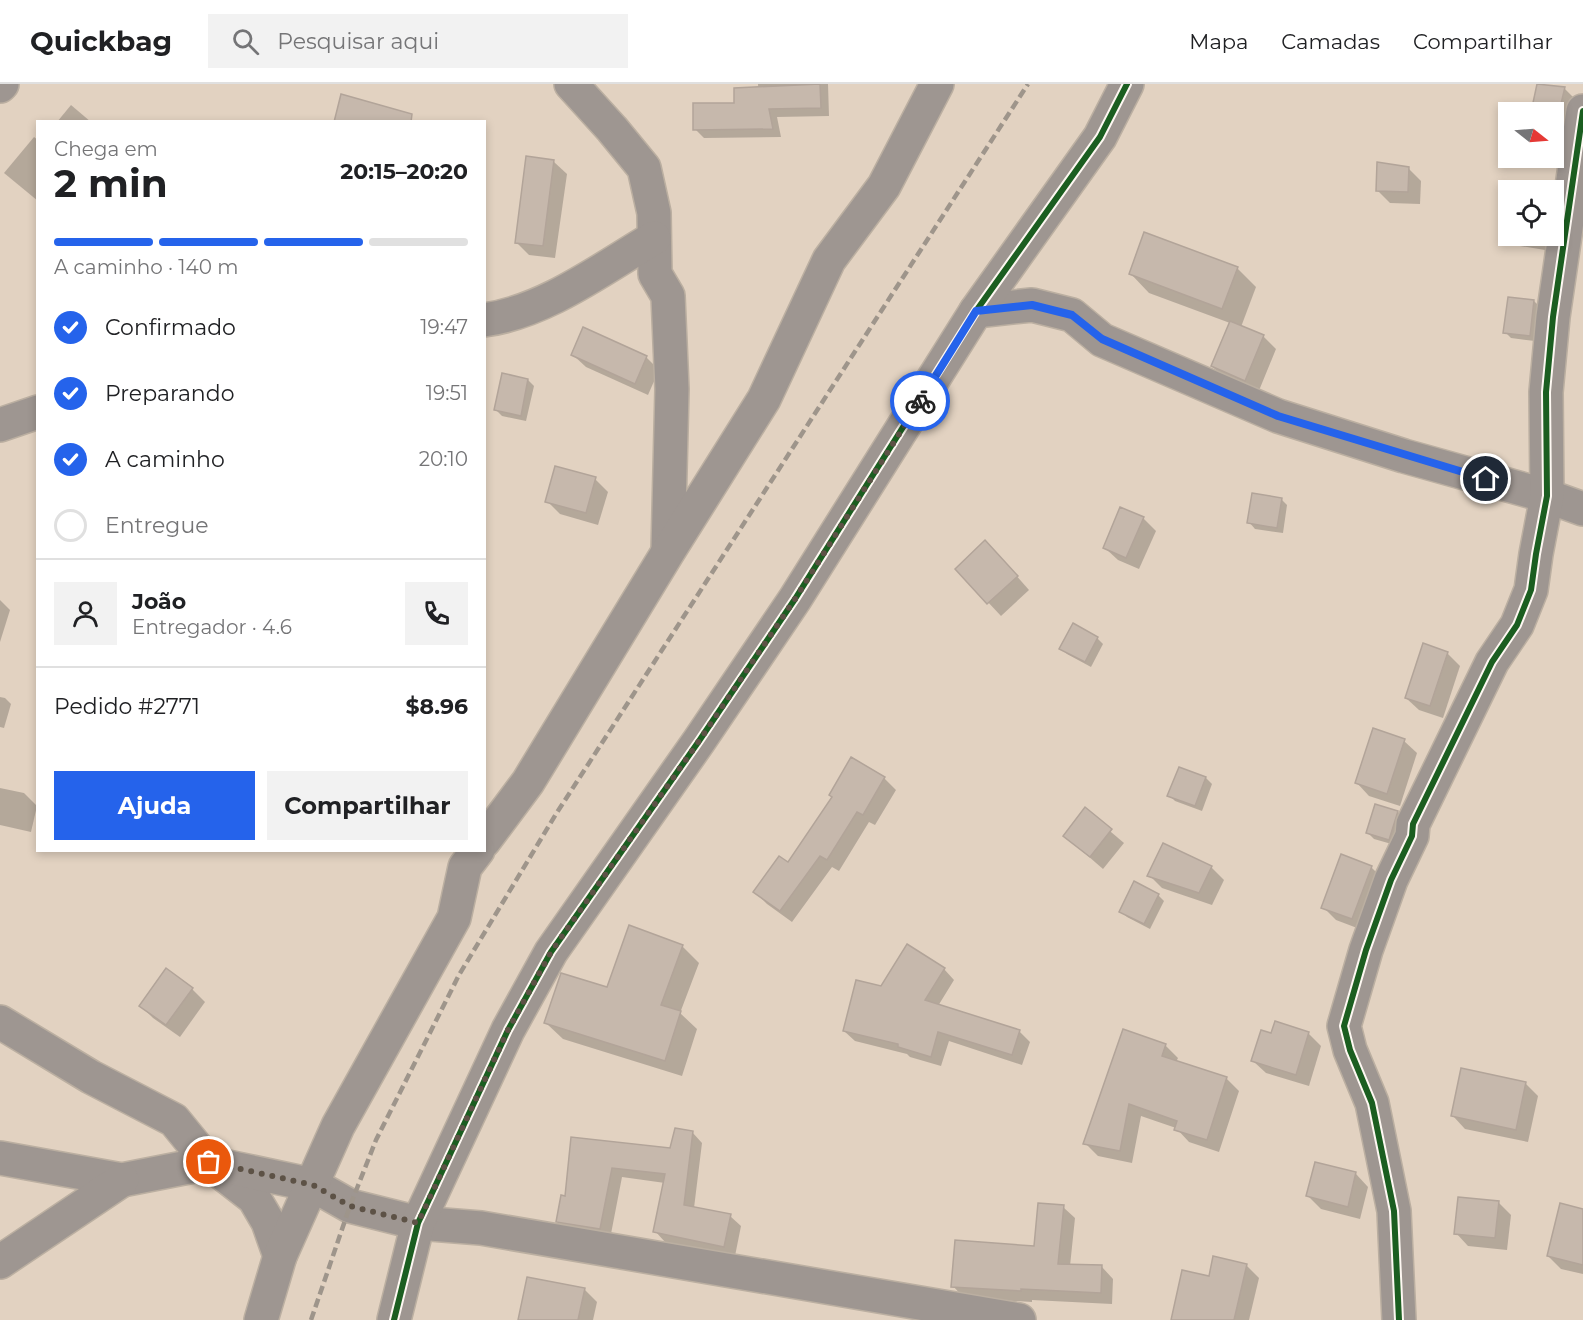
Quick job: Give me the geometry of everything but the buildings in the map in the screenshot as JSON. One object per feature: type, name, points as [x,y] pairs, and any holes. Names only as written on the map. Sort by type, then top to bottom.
[{"type":"street","points":[[571,84],[644,168],[654,213],[655,274],[668,296],[672,389],[668,552]]},
{"type":"street","points":[[486,838],[528,782],[764,399],[829,260],[884,186],[937,84]]},
{"type":"street","points":[[394,1320],[418,1223],[508,1030],[551,952],[795,599],[976,311],[1100,137],[1127,84]]},
{"type":"street","points":[[1400,1320],[1394,1211],[1372,1103],[1350,1050],[1344,1026],[1366,950],[1391,880],[1412,836],[1413,824],[1492,662],[1517,625],[1531,590],[1547,496],[1546,392],[1562,250],[1568,225],[1572,178],[1583,111]]},
{"type":"street","points":[[486,320],[501,318],[556,297],[654,238]]},
{"type":"street","points":[[976,311],[1032,305],[1072,315],[1102,339],[1278,416],[1404,456],[1547,496],[1583,509]]},
{"type":"street","points":[[0,425],[36,413]]},
{"type":"street","points":[[261,1320],[280,1256],[338,1126],[454,918],[465,867],[476,852]]},
{"type":"street","points":[[0,1022],[92,1077],[174,1120],[209,1162],[254,1198],[268,1222],[280,1256]]},
{"type":"street","points":[[0,1158],[122,1180],[209,1162],[313,1185],[350,1206],[418,1223],[481,1228],[866,1307],[1019,1320]]},
{"type":"street","points":[[0,1262],[122,1180]]},
{"type":"railway","points":[[311,1320],[350,1206],[376,1140],[459,975],[556,814],[1028,84]]},
{"type":"cycle path","points":[[394,1320],[418,1223],[508,1030],[551,952],[795,599],[976,311],[1100,137],[1127,84]]},
{"type":"cycle path","points":[[1399,1320],[1394,1211],[1372,1103],[1350,1050],[1344,1026],[1366,950],[1391,880],[1412,836],[1413,824],[1492,662],[1517,625],[1531,590],[1547,496],[1546,392],[1553,317],[1583,111]]},
{"type":"way so far","points":[[209,1162],[313,1185],[350,1206],[418,1223],[508,1030],[551,952],[795,599],[920,401]]},
{"type":"route","points":[[920,401],[976,311],[1032,305],[1072,315],[1102,339],[1278,416],[1486,479]]}]
